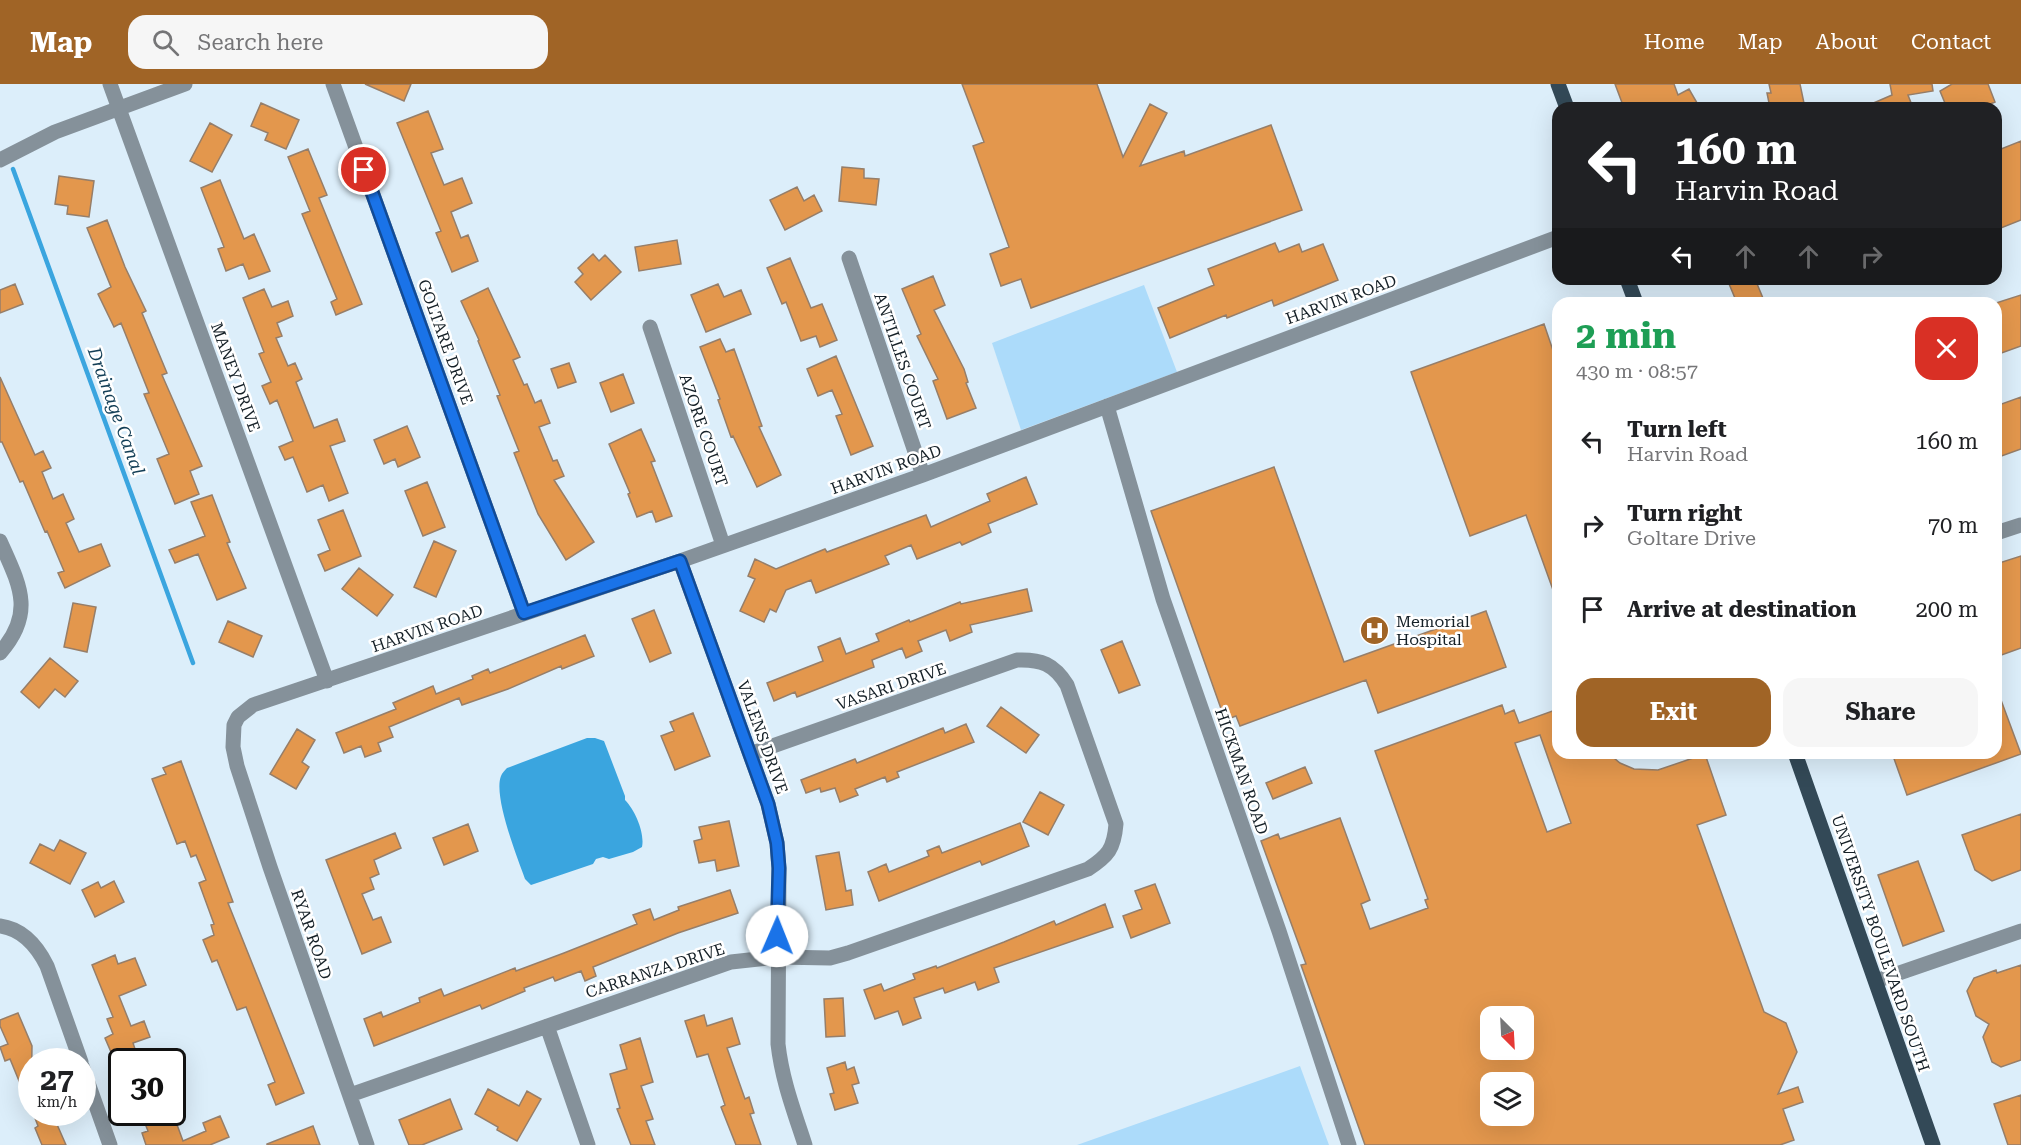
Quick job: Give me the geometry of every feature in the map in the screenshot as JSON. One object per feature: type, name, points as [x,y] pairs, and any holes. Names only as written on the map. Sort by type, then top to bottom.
[{"type":"main road","points":[[1558,84],[1565,102]]},
{"type":"main road","name":"UNIVERSITY BOULEVARD SOUTH","points":[[1797,759],[1933,1145]]},
{"type":"street","name":"MANEY DRIVE","points":[[110,84],[327,681]]},
{"type":"street","points":[[0,160],[56,132],[118,107],[185,84]]},
{"type":"street","name":"GOLTARE DRIVE","points":[[333,84],[524,613]]},
{"type":"street","name":"HARVIN ROAD","points":[[233,733],[238,717],[253,705],[680,561],[923,475],[1552,239]]},
{"type":"street","name":"ANTILLES COURT","points":[[849,258],[923,475]]},
{"type":"street","name":"AZORE COURT","points":[[650,327],[723,544]]},
{"type":"street","name":"HICKMAN ROAD","points":[[1107,406],[1164,599],[1225,781],[1279,931],[1349,1145]]},
{"type":"street","points":[[2002,531],[2021,525]]},
{"type":"street","points":[[0,541],[17,578],[21,599],[20,621],[12,639],[0,653]]},
{"type":"street","name":"VALENS DRIVE","points":[[680,561],[768,804],[777,843],[779,868],[778,1044],[788,1095],[805,1145]]},
{"type":"street","name":"VASARI DRIVE","points":[[750,754],[1017,660],[1033,659],[1059,672],[1067,685],[1116,824],[1114,840],[1109,852]]},
{"type":"street","name":"RYAR ROAD","points":[[233,733],[233,747],[240,777],[367,1145]]},
{"type":"street","name":"CARRANZA DRIVE","points":[[350,1095],[720,965],[777,957],[830,958],[848,953],[1088,869],[1109,852]]},
{"type":"street","points":[[0,926],[23,934],[40,952],[76,1048]]},
{"type":"street","points":[[1876,981],[2021,931]]},
{"type":"street","points":[[547,1026],[588,1145]]},
{"type":"street","points":[[96,1103],[111,1145]]},
{"type":"shaded area","points":[[1144,285],[1177,372],[1021,430],[992,343]]},
{"type":"shaded area","points":[[1300,1066],[1329,1145],[1077,1145]]},
{"type":"water","points":[[587,738],[604,741],[625,800],[638,822],[643,841],[642,847],[609,859],[603,857],[596,859],[593,864],[531,885],[525,879],[507,827],[500,797],[501,776],[507,768]]},
{"type":"building","points":[[365,84],[411,84],[404,101]]},
{"type":"building","points":[[962,84],[1097,84],[1123,157],[1150,104],[1167,113],[1140,166],[1184,151],[1185,156],[1271,125],[1302,210],[1031,308],[1021,279],[1001,286],[990,254],[1009,247],[973,146],[984,142]]},
{"type":"building","points":[[1615,84],[1674,84],[1678,95],[1689,89],[1697,102],[1622,102]]},
{"type":"building","points":[[1769,84],[1800,84],[1804,102],[1769,102],[1767,93],[1771,93]]},
{"type":"building","points":[[1890,84],[1932,84],[1933,91],[1908,95],[1911,102],[1876,102],[1892,95]]},
{"type":"building","points":[[1952,84],[1988,84],[1995,102],[1945,102],[1940,91]]},
{"type":"building","points":[[261,103],[299,120],[286,149],[265,140],[268,133],[251,126]]},
{"type":"building","points":[[428,111],[443,149],[431,153],[444,185],[462,178],[472,203],[451,212],[461,238],[468,235],[478,261],[452,272],[436,233],[441,231],[397,123]]},
{"type":"building","points":[[210,123],[232,135],[212,172],[190,161]]},
{"type":"building","points":[[2021,141],[2021,220],[2002,228],[2002,149]]},
{"type":"building","points":[[308,149],[327,195],[319,198],[362,304],[336,315],[331,302],[337,299],[302,214],[310,211],[288,157]]},
{"type":"building","points":[[842,167],[864,169],[864,178],[879,179],[876,205],[839,201]]},
{"type":"building","points":[[59,176],[94,181],[89,217],[67,214],[68,206],[55,204]]},
{"type":"building","points":[[220,180],[244,239],[254,234],[270,271],[249,279],[243,264],[226,271],[218,249],[224,247],[201,188]]},
{"type":"building","points":[[797,187],[804,201],[814,195],[822,211],[785,230],[770,200]]},
{"type":"building","points":[[107,220],[125,267],[146,311],[142,313],[167,373],[162,375],[202,466],[190,471],[199,494],[175,504],[157,459],[169,454],[144,394],[149,393],[121,323],[114,327],[98,294],[111,287],[87,228]]},
{"type":"building","points":[[677,240],[681,264],[639,271],[635,247]]},
{"type":"building","points":[[1275,243],[1279,252],[1299,244],[1302,252],[1323,244],[1338,280],[1274,306],[1272,300],[1227,318],[1226,315],[1170,338],[1158,308],[1214,285],[1208,269]]},
{"type":"building","points":[[593,254],[599,261],[605,255],[621,272],[591,300],[575,282],[583,274],[578,268]]},
{"type":"building","points":[[790,258],[811,308],[822,304],[837,340],[820,347],[816,336],[801,341],[786,302],[782,304],[767,268]]},
{"type":"building","points":[[933,276],[945,305],[934,310],[964,369],[968,382],[966,383],[976,408],[947,419],[933,381],[938,379],[917,336],[921,334],[902,289]]},
{"type":"building","points":[[15,284],[23,304],[0,313],[0,290]]},
{"type":"building","points":[[718,284],[724,297],[741,290],[751,314],[706,332],[691,295]]},
{"type":"building","points":[[1730,285],[1758,285],[1762,297],[1734,297]]},
{"type":"building","points":[[488,288],[520,357],[513,360],[524,385],[527,384],[535,403],[541,400],[550,423],[539,427],[553,461],[557,460],[564,476],[554,480],[594,542],[566,560],[538,514],[514,453],[519,451],[497,396],[500,395],[461,301]]},
{"type":"building","points":[[264,289],[272,307],[288,301],[293,316],[277,323],[282,336],[276,338],[288,366],[295,363],[302,379],[296,382],[314,428],[337,419],[345,441],[330,446],[348,493],[329,501],[323,485],[307,492],[293,457],[285,460],[279,447],[293,441],[277,400],[270,404],[262,386],[271,382],[259,354],[264,352],[243,298]]},
{"type":"building","points":[[2021,295],[2021,346],[2002,353],[2002,301]]},
{"type":"building","points":[[1544,324],[1552,347],[1552,587],[1526,515],[1470,536],[1411,372]]},
{"type":"building","points":[[720,339],[726,352],[734,349],[762,426],[759,427],[781,475],[757,487],[733,436],[731,437],[718,400],[720,399],[700,347]]},
{"type":"building","points":[[836,356],[873,446],[851,455],[836,416],[842,414],[832,390],[818,396],[807,369]]},
{"type":"building","points":[[569,363],[576,382],[558,388],[551,369]]},
{"type":"building","points":[[623,374],[634,403],[611,412],[600,383]]},
{"type":"building","points":[[0,377],[35,455],[43,451],[51,468],[42,472],[53,499],[63,494],[74,519],[66,523],[79,552],[101,544],[110,566],[65,588],[58,573],[64,571],[47,531],[45,532],[23,481],[20,482],[0,442]]},
{"type":"building","points":[[2021,397],[2021,449],[2002,456],[2002,404]]},
{"type":"building","points":[[407,426],[420,457],[398,467],[395,459],[384,464],[374,440]]},
{"type":"building","points":[[641,429],[655,461],[651,462],[672,516],[656,522],[652,511],[637,517],[628,494],[630,493],[609,444]]},
{"type":"building","points":[[1274,467],[1344,662],[1486,611],[1506,667],[1378,713],[1366,680],[1240,726],[1236,716],[1225,720],[1151,511]]},
{"type":"building","points":[[1026,477],[1037,504],[988,524],[991,532],[962,545],[960,542],[917,559],[911,545],[885,556],[889,564],[816,593],[811,580],[786,590],[776,612],[770,609],[764,622],[740,611],[755,579],[748,576],[755,559],[776,569],[825,549],[827,552],[926,515],[931,527],[990,501],[987,494]]},
{"type":"building","points":[[427,482],[445,527],[423,536],[405,491]]},
{"type":"building","points":[[212,495],[230,542],[227,543],[246,588],[217,600],[198,554],[175,563],[169,550],[205,536],[191,502]]},
{"type":"building","points":[[343,510],[361,556],[325,571],[318,555],[330,550],[318,520]]},
{"type":"building","points":[[434,541],[456,551],[436,597],[414,587]]},
{"type":"building","points":[[2021,556],[2021,648],[2002,655],[2002,562]]},
{"type":"building","points":[[359,568],[393,595],[377,616],[342,589]]},
{"type":"building","points":[[1027,589],[1032,611],[970,625],[972,632],[950,641],[946,630],[918,641],[922,651],[906,658],[902,648],[872,660],[874,667],[797,697],[795,692],[774,701],[767,683],[823,661],[818,647],[840,638],[846,654],[879,641],[876,634],[909,620],[910,622],[960,602],[961,604]]},
{"type":"building","points":[[73,603],[96,607],[87,652],[64,647]]},
{"type":"building","points":[[654,610],[671,653],[650,662],[632,619]]},
{"type":"building","points":[[228,621],[262,636],[253,657],[219,642]]},
{"type":"building","points":[[585,635],[594,656],[562,669],[561,666],[508,689],[462,705],[459,698],[389,727],[393,737],[378,743],[381,751],[365,757],[361,746],[344,753],[336,733],[396,709],[393,703],[433,686],[436,694],[473,679],[472,676],[488,669],[490,673]]},
{"type":"building","points":[[1122,641],[1140,685],[1119,693],[1101,650]]},
{"type":"building","points":[[50,658],[78,681],[65,697],[55,689],[39,708],[21,692]]},
{"type":"building","points":[[2002,703],[2021,754],[1907,795],[1894,759],[2002,759]]},
{"type":"building","points":[[1502,705],[1505,714],[1514,710],[1519,723],[1552,711],[1552,759],[1615,759],[1634,769],[1658,770],[1690,759],[1707,759],[1726,815],[1697,825],[1764,1012],[1786,1023],[1797,1052],[1778,1094],[1798,1087],[1803,1102],[1783,1109],[1794,1140],[1780,1145],[1365,1145],[1301,965],[1306,964],[1261,841],[1278,834],[1280,839],[1340,818],[1370,900],[1361,904],[1370,929],[1428,908],[1425,900],[1428,899],[1375,751]],"holes":[[[1540,735],[1571,823],[1547,832],[1515,743]]]},
{"type":"building","points":[[1001,707],[1039,735],[1026,753],[987,726]]},
{"type":"building","points":[[693,713],[710,756],[675,770],[661,736],[674,731],[670,722]]},
{"type":"building","points":[[966,724],[974,742],[897,772],[899,777],[887,782],[885,777],[855,789],[858,795],[840,802],[835,788],[821,792],[820,788],[806,793],[801,780],[855,759],[857,763],[943,728],[945,733]]},
{"type":"building","points":[[297,729],[315,740],[302,762],[309,767],[296,789],[270,774]]},
{"type":"building","points":[[181,761],[233,902],[228,903],[304,1093],[276,1105],[268,1085],[275,1082],[246,1007],[237,1010],[217,960],[212,962],[203,940],[214,935],[211,925],[214,924],[199,883],[206,880],[196,855],[191,857],[185,841],[177,844],[152,779],[166,774],[163,768]]},
{"type":"building","points":[[1305,767],[1312,783],[1273,799],[1266,783]]},
{"type":"building","points":[[1040,792],[1064,805],[1048,835],[1023,822]]},
{"type":"building","points":[[2021,814],[2021,870],[1992,881],[1975,870],[1962,835]]},
{"type":"building","points":[[729,821],[739,866],[717,871],[715,860],[699,863],[694,841],[702,839],[699,827]]},
{"type":"building","points":[[1020,823],[1029,846],[982,865],[980,861],[879,901],[868,872],[886,864],[889,872],[929,856],[927,851],[939,846],[942,853]]},
{"type":"building","points":[[468,824],[478,851],[444,865],[433,838]]},
{"type":"building","points":[[395,833],[401,848],[374,860],[379,874],[370,878],[374,889],[362,894],[373,920],[381,917],[391,942],[362,954],[326,860]]},
{"type":"building","points":[[60,840],[86,853],[70,884],[30,863],[40,844],[54,851]]},
{"type":"building","points":[[839,852],[846,891],[851,890],[853,905],[826,910],[816,856]]},
{"type":"building","points":[[1918,861],[1944,931],[1903,946],[1878,875]]},
{"type":"building","points":[[114,881],[124,902],[95,917],[82,890],[98,882],[101,888]]},
{"type":"building","points":[[1155,884],[1170,923],[1131,938],[1123,916],[1142,909],[1135,891]]},
{"type":"building","points":[[730,890],[738,913],[678,933],[593,967],[596,976],[585,981],[581,971],[555,981],[553,977],[524,988],[525,991],[482,1009],[480,1005],[374,1046],[364,1019],[381,1012],[383,1017],[420,1002],[419,998],[441,989],[444,996],[515,968],[516,971],[564,953],[637,924],[633,915],[650,909],[654,920],[679,910],[678,907]]},
{"type":"building","points":[[1105,904],[1113,927],[994,968],[999,982],[978,990],[975,982],[945,993],[943,988],[914,998],[921,1018],[903,1025],[898,1011],[875,1019],[864,990],[881,984],[884,991],[915,979],[913,974],[936,966],[937,968],[1054,921],[1056,925]]},
{"type":"building","points":[[115,955],[118,964],[135,958],[146,985],[119,996],[131,1026],[144,1021],[150,1037],[133,1043],[135,1048],[109,1048],[105,1038],[113,1034],[107,1019],[113,1017],[92,965]]},
{"type":"building","points":[[2021,965],[2021,1060],[2001,1067],[1992,1062],[1983,1037],[1989,1024],[1976,1016],[1967,991],[1974,978],[1996,970],[1997,973]]},
{"type":"building","points":[[843,998],[845,1036],[826,1037],[824,999]]},
{"type":"building","points":[[18,1013],[32,1046],[32,1048],[18,1048],[18,1078],[10,1059],[5,1061],[0,1047],[8,1044],[0,1026],[0,1020]]},
{"type":"building","points":[[704,1015],[707,1026],[732,1018],[740,1044],[727,1048],[745,1099],[749,1097],[754,1113],[750,1114],[761,1145],[736,1145],[721,1107],[725,1105],[708,1054],[697,1057],[685,1021]]},
{"type":"building","points":[[640,1038],[653,1082],[641,1086],[653,1119],[646,1121],[655,1145],[631,1145],[617,1109],[620,1108],[610,1074],[627,1069],[620,1045]]},
{"type":"building","points":[[845,1062],[847,1070],[854,1067],[859,1083],[852,1085],[858,1103],[835,1110],[830,1094],[834,1093],[827,1068]]},
{"type":"building","points":[[488,1089],[519,1106],[527,1091],[541,1099],[517,1141],[475,1114]]},
{"type":"building","points":[[2021,1095],[2021,1145],[2008,1145],[1994,1104]]},
{"type":"building","points":[[450,1099],[462,1129],[422,1145],[409,1145],[399,1120]]},
{"type":"building","points":[[220,1116],[229,1137],[210,1145],[146,1145],[142,1133],[148,1131],[146,1126],[178,1126],[183,1141],[206,1131],[203,1123]]},
{"type":"building","points":[[58,1126],[66,1145],[42,1145],[35,1128]]},
{"type":"building","points":[[313,1126],[320,1145],[267,1145],[267,1144]]},
{"type":"waterway","name":"Drainage Canal","points":[[13,169],[193,663]]},
{"type":"place","name":"Memorial Hospital","points":[[1375,630]]},
{"type":"route","points":[[364,170],[524,613],[680,561],[768,804],[777,843],[779,868],[777,936]]}]
